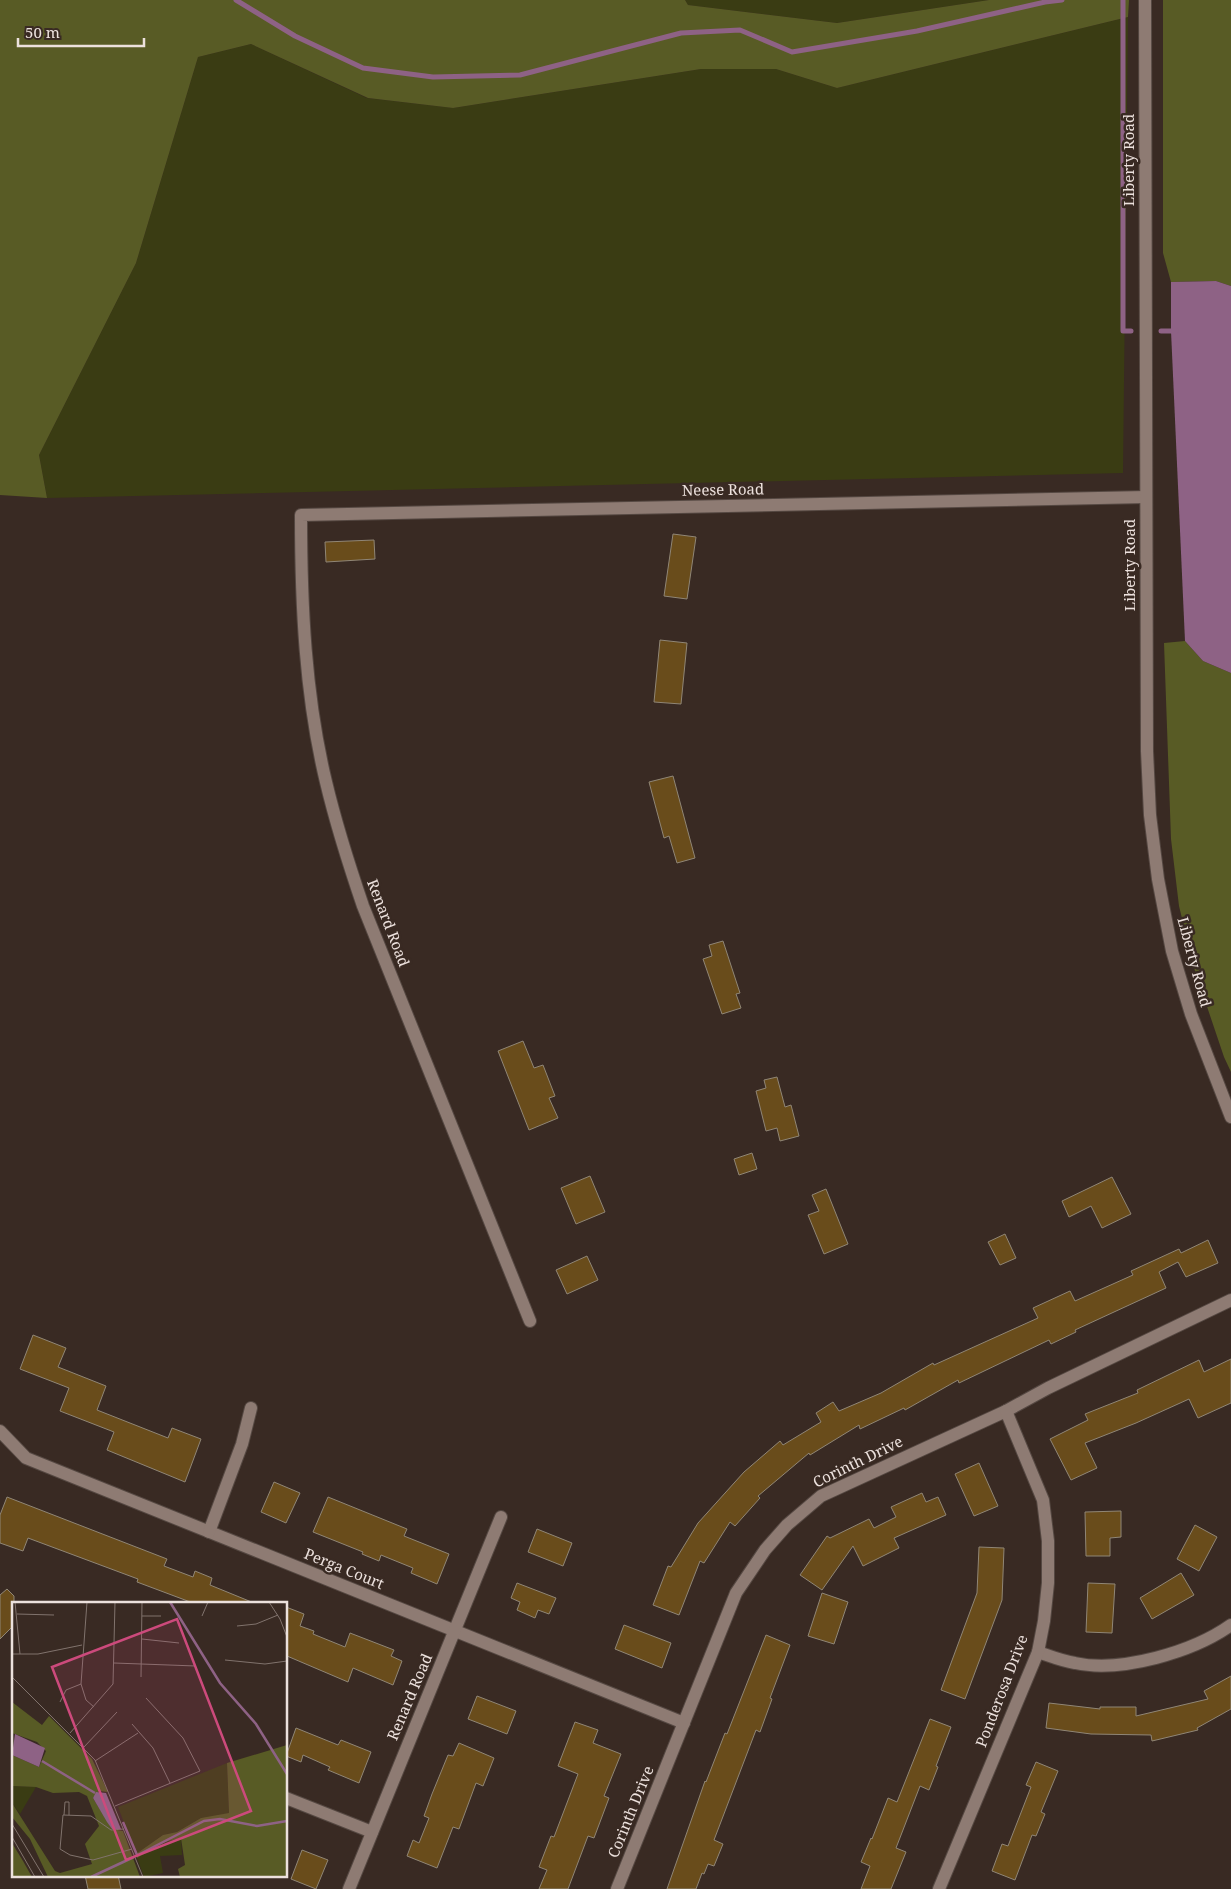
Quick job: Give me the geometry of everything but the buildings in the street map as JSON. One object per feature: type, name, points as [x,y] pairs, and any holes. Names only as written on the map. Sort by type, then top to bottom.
[{"type":"street","name":"Liberty Road","points":[[1145,0],[1147,751],[1150,815],[1158,879],[1172,951],[1191,1014],[1231,1117]]},
{"type":"street","name":"Neese Road","points":[[301,515],[1146,497]]},
{"type":"street","name":"Renard Road","points":[[301,515],[301,564],[308,674],[322,764],[345,854],[363,906],[530,1321]]},
{"type":"street","name":"Corinth Drive","points":[[617,1889],[736,1593],[765,1550],[787,1525],[821,1496],[1006,1411],[1048,1388],[1231,1300]]},
{"type":"street","points":[[208,1532],[242,1444],[251,1408]]},
{"type":"street","name":"Ponderosa Drive","points":[[938,1889],[1038,1652],[1044,1621],[1048,1583],[1048,1541],[1044,1500],[1006,1411]]},
{"type":"street","name":"Perga Court","points":[[0,1431],[26,1458],[684,1723]]},
{"type":"street","name":"Renard Road","points":[[349,1889],[501,1517]]},
{"type":"street","points":[[1038,1652],[1076,1664],[1116,1665],[1183,1650],[1231,1625]]},
{"type":"street","points":[[288,1799],[372,1832]]},
{"type":"green space","points":[[0,0],[685,0],[688,5],[837,23],[989,0],[1129,0],[1128,17],[837,88],[776,69],[701,69],[453,108],[368,98],[251,44],[198,57],[136,263],[39,455],[47,498],[0,495]]},
{"type":"green space","points":[[685,0],[989,0],[837,23],[688,5]]},
{"type":"green space","points":[[1163,0],[1231,0],[1231,286],[1216,281],[1171,282],[1163,253]]},
{"type":"green space","points":[[1128,17],[1123,473],[47,498],[39,455],[136,263],[198,57],[251,44],[367,98],[453,108],[701,69],[776,69],[837,88]]},
{"type":"green space","points":[[1185,641],[1203,661],[1231,673],[1231,1072],[1224,1057],[1195,971],[1179,906],[1171,839],[1164,643]]},
{"type":"shaded area","points":[[1216,281],[1231,286],[1231,673],[1203,661],[1185,641],[1171,331],[1171,282]]},
{"type":"waterway","points":[[236,0],[295,36],[363,68],[433,77],[520,75],[681,33],[740,30],[792,52],[917,31],[1045,2],[1062,0]]},
{"type":"waterway","points":[[1123,0],[1123,331],[1131,331]]},
{"type":"waterway","points":[[1161,331],[1176,331]]}]
